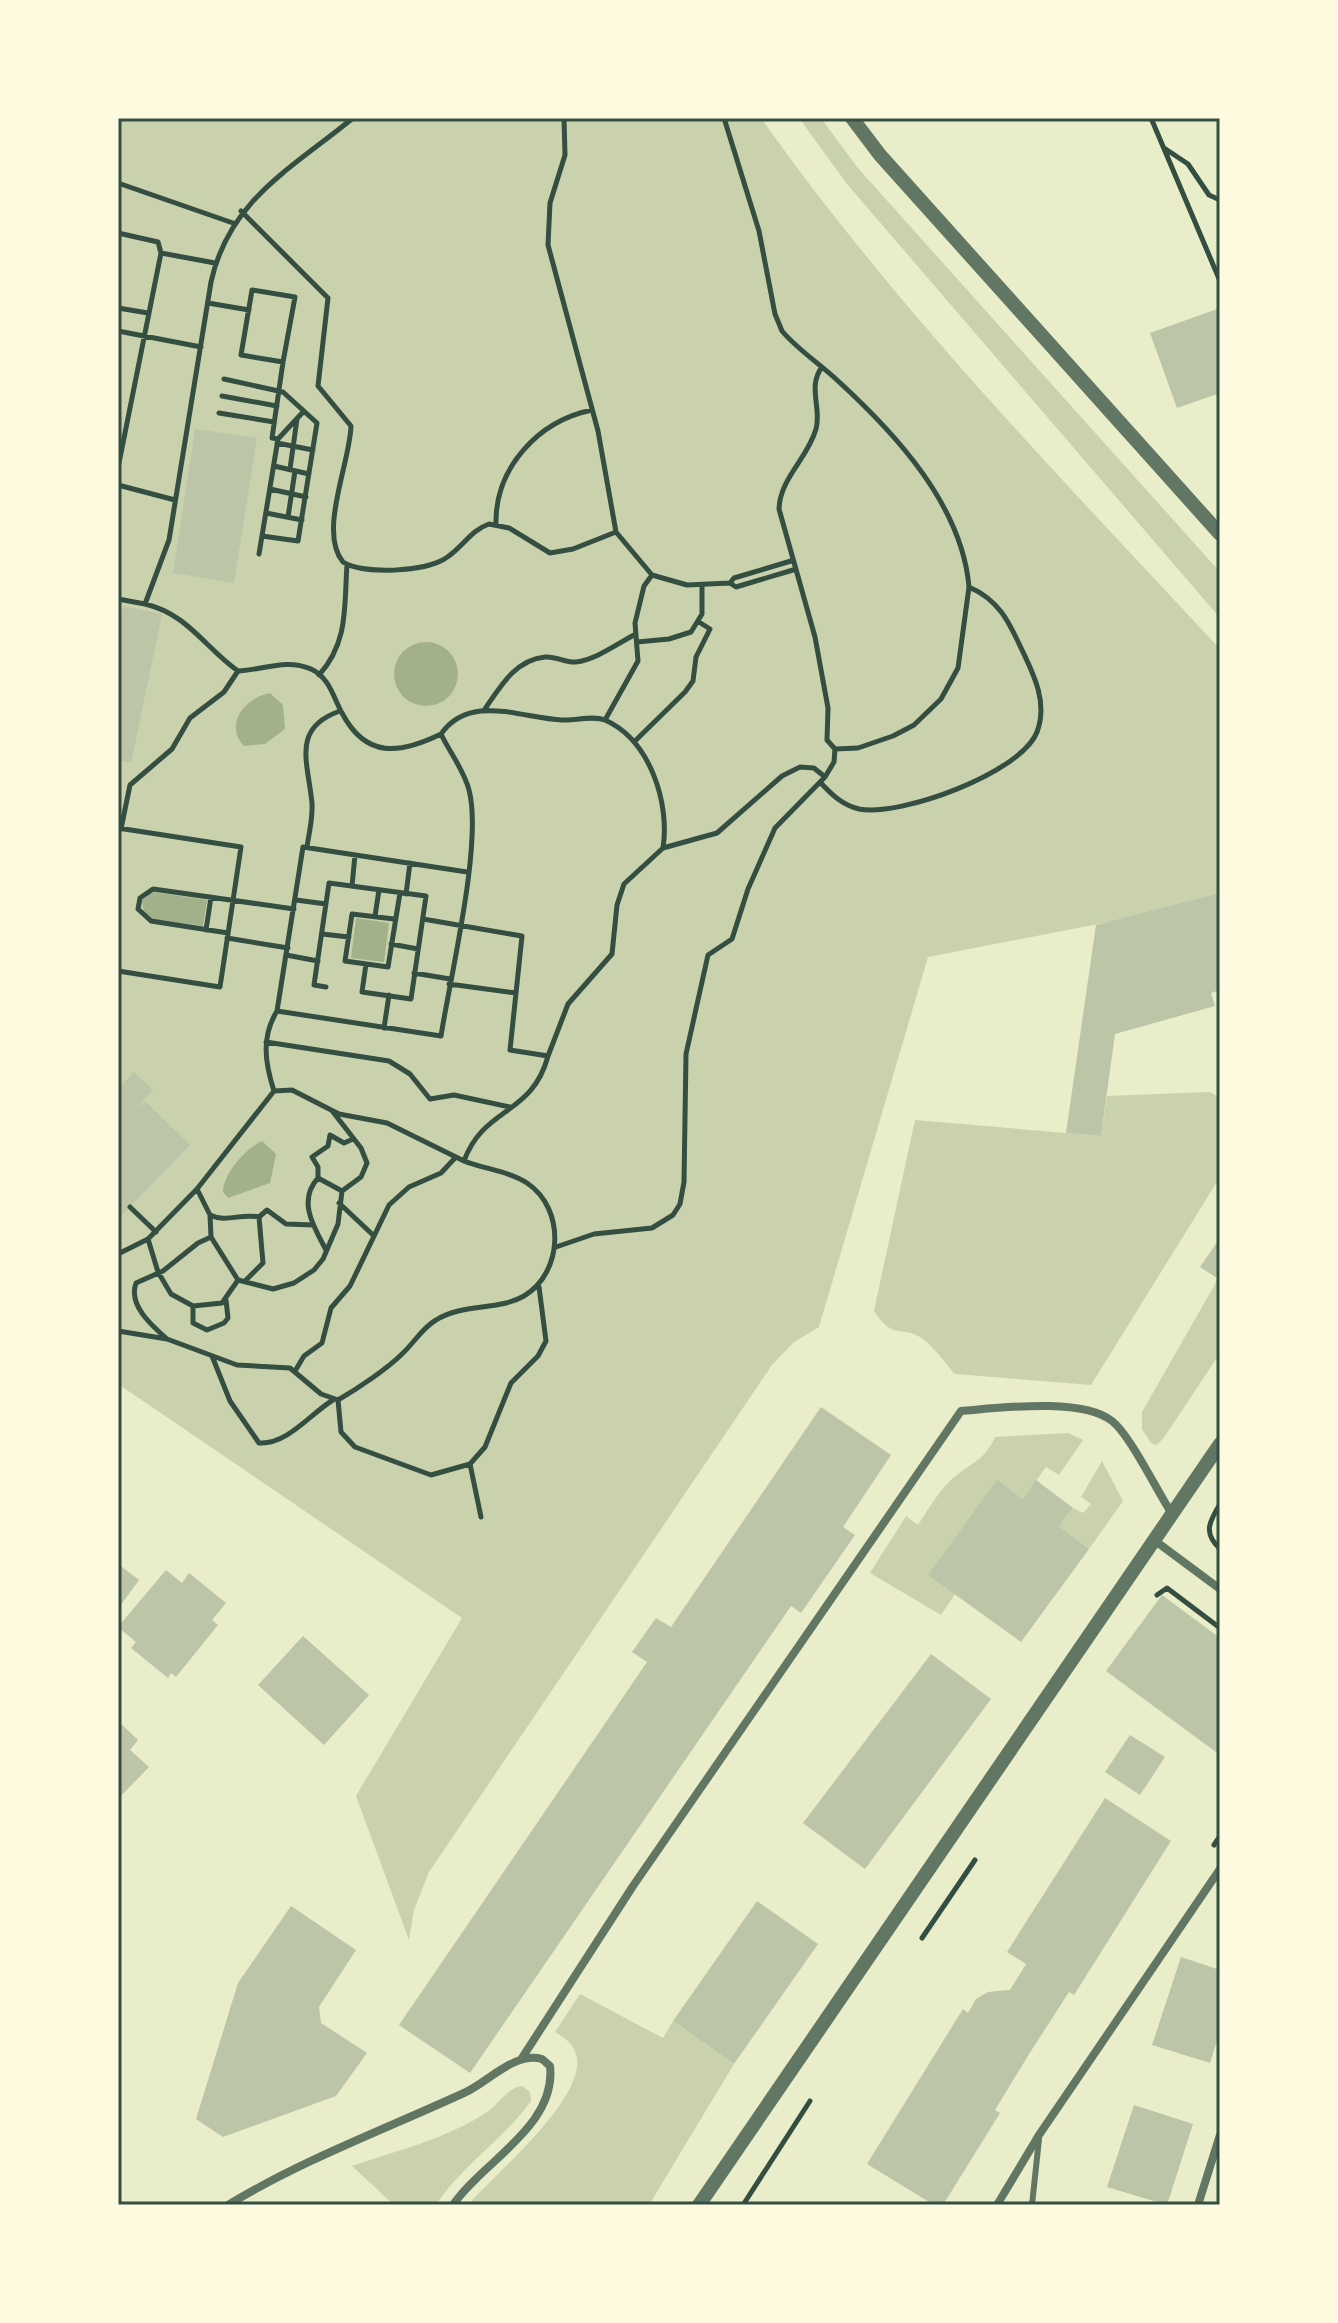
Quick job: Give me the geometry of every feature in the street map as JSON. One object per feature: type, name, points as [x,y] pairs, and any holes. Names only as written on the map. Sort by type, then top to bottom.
[{"type":"street","points":[[852,118],[880,155],[1220,534]]},
{"type":"street","points":[[228,2205],[275,2176],[468,2091],[522,2058],[633,1886],[961,1411],[1013,1407],[1093,1410],[1113,1421],[1123,1433],[1172,1514]]},
{"type":"street","points":[[699,2205],[1220,1444]]},
{"type":"street","points":[[1154,1540],[1220,1589]]},
{"type":"street","points":[[997,2205],[1039,2135],[1220,1869]]},
{"type":"street","points":[[453,2205],[505,2151],[543,2101],[552,2080],[550,2066],[542,2059],[522,2058]]},
{"type":"street","points":[[1198,2205],[1220,2135]]},
{"type":"lane","points":[[1032,2205],[1039,2135]]},
{"type":"path","points":[[145,604],[164,558],[215,263],[241,211],[353,118]]},
{"type":"path","points":[[564,118],[565,155],[550,203],[548,245],[592,410],[616,532],[652,575],[702,586],[730,583],[736,587],[793,570]]},
{"type":"path","points":[[724,118],[759,231],[778,323],[791,341],[874,414],[930,487],[949,516],[963,549],[969,587],[960,659],[941,699],[914,725],[893,736],[858,748],[835,749]]},
{"type":"path","points":[[1151,118],[1220,281]]},
{"type":"path","points":[[1164,148],[1188,164],[1209,195],[1220,200]]},
{"type":"path","points":[[118,183],[233,223]]},
{"type":"path","points":[[241,211],[328,298],[317,381],[320,389],[351,426],[333,530],[334,548],[347,565],[345,625],[339,643],[319,675]]},
{"type":"path","points":[[118,233],[158,242],[161,253],[118,468]]},
{"type":"path","points":[[161,253],[215,263]]},
{"type":"path","points":[[283,362],[241,355],[252,290],[295,297],[272,438],[313,450]]},
{"type":"path","points":[[208,303],[249,310]]},
{"type":"path","points":[[118,308],[149,313]]},
{"type":"path","points":[[118,331],[201,347]]},
{"type":"path","points":[[556,1247],[594,1234],[652,1228],[673,1215],[680,1204],[684,1182],[686,1054],[708,955],[732,939],[748,889],[775,828],[825,777],[834,762],[835,749],[827,740],[828,708],[815,637],[793,570],[780,520],[779,499],[817,428],[815,384],[822,367]]},
{"type":"path","points":[[224,379],[279,390],[317,423],[298,541],[262,536]]},
{"type":"path","points":[[222,396],[277,406]]},
{"type":"path","points":[[496,524],[500,483],[517,458],[553,424],[592,410]]},
{"type":"path","points":[[259,554],[278,441],[304,411]]},
{"type":"path","points":[[219,413],[274,422]]},
{"type":"path","points":[[288,517],[297,419]]},
{"type":"path","points":[[274,466],[309,474]]},
{"type":"path","points":[[118,485],[175,500]]},
{"type":"path","points":[[270,489],[306,497]]},
{"type":"path","points":[[266,513],[302,520]]},
{"type":"path","points":[[347,565],[393,570],[423,568],[450,555],[484,526],[496,524],[550,553],[573,549],[616,532]]},
{"type":"path","points":[[730,583],[734,578],[791,561]]},
{"type":"path","points":[[605,720],[635,670],[637,642],[634,635],[640,599],[652,575]]},
{"type":"path","points":[[637,642],[691,632],[699,622],[702,586]]},
{"type":"path","points":[[820,782],[834,797],[857,808],[890,807],[984,778],[1005,768],[1028,746],[1037,732],[1040,716],[1035,678],[1003,612],[991,599],[969,587]]},
{"type":"path","points":[[118,599],[168,611],[200,634],[238,671]]},
{"type":"path","points":[[634,742],[693,681],[696,657],[710,629],[699,622]]},
{"type":"path","points":[[484,710],[503,681],[524,665],[546,657],[572,663],[582,661],[634,635]]},
{"type":"path","points":[[118,971],[220,987],[241,847],[120,828],[130,785],[172,749],[190,718],[224,692],[238,671],[290,665],[319,675],[331,689],[356,737],[378,747],[407,748],[441,734],[458,717],[484,710],[562,720],[605,720],[634,742],[650,768],[663,807],[663,848]]},
{"type":"path","points":[[307,847],[312,812],[307,739],[318,721],[341,711]]},
{"type":"path","points":[[277,1011],[441,1036],[467,872],[471,798],[467,782],[441,734]]},
{"type":"path","points":[[464,1161],[474,1139],[535,1090],[568,1004],[612,954],[617,905],[624,884],[663,848],[717,833],[753,798],[791,770],[814,768],[825,777]]},
{"type":"path","points":[[274,1091],[266,1058],[266,1042],[277,1011],[303,847],[467,872]]},
{"type":"path","points":[[352,886],[356,855]]},
{"type":"path","points":[[394,919],[352,914],[345,961],[388,967],[394,919],[410,863]]},
{"type":"path","points":[[326,987],[314,985],[329,883],[426,896],[411,999],[362,992],[366,964]]},
{"type":"path","points":[[288,948],[151,921],[143,916],[138,903],[143,894],[153,889],[294,909]]},
{"type":"path","points":[[375,917],[379,890]]},
{"type":"path","points":[[206,930],[211,897]]},
{"type":"path","points":[[295,900],[326,904]]},
{"type":"path","points":[[423,919],[522,936],[510,1050],[548,1056]]},
{"type":"path","points":[[322,934],[349,937]]},
{"type":"path","points":[[391,944],[418,949]]},
{"type":"path","points":[[286,955],[318,961]]},
{"type":"path","points":[[414,973],[516,993]]},
{"type":"path","points":[[384,1028],[389,995]]},
{"type":"path","points":[[266,1042],[389,1061],[410,1074],[430,1099],[454,1095],[511,1107]]},
{"type":"path","points":[[274,1091],[298,1092],[332,1112],[387,1123],[455,1158],[518,1178],[536,1190],[543,1200],[556,1247],[539,1287],[546,1341],[538,1356],[511,1383],[485,1447],[470,1464],[431,1475],[355,1447],[341,1432],[336,1400]]},
{"type":"path","points":[[118,1254],[156,1232],[197,1189],[274,1091]]},
{"type":"path","points":[[197,1189],[210,1215],[211,1237],[242,1280],[273,1289],[314,1270],[338,1224],[342,1191],[361,1177],[367,1163],[332,1112]]},
{"type":"path","points":[[326,1251],[313,1225],[307,1203],[318,1178],[318,1167],[312,1157],[328,1146],[329,1136],[344,1143],[353,1139]]},
{"type":"path","points":[[295,1371],[304,1356],[322,1343],[331,1308],[350,1286],[373,1235],[395,1197],[441,1173],[455,1158]]},
{"type":"path","points":[[318,1178],[342,1191]]},
{"type":"path","points":[[339,1203],[373,1235]]},
{"type":"path","points":[[130,1207],[156,1232]]},
{"type":"path","points":[[259,1217],[267,1210],[286,1224],[313,1225]]},
{"type":"path","points":[[210,1215],[218,1219],[245,1214],[259,1217]]},
{"type":"path","points":[[148,1239],[158,1272],[171,1294],[193,1306],[210,1306],[226,1300],[242,1280],[257,1272],[263,1263],[259,1217]]},
{"type":"path","points":[[167,1339],[147,1319],[134,1297],[136,1283],[211,1237]]},
{"type":"path","points":[[212,1356],[230,1401],[259,1443],[286,1438],[313,1412],[400,1356],[438,1319],[510,1301],[539,1287]]},
{"type":"path","points":[[193,1306],[193,1323],[207,1330],[228,1318],[226,1300]]},
{"type":"path","points":[[118,1331],[167,1339],[237,1365],[295,1371],[321,1394],[336,1400]]},
{"type":"path","points":[[470,1464],[481,1517]]},
{"type":"path","points":[[1220,1504],[1208,1523],[1209,1535],[1220,1549]]},
{"type":"path","points":[[1209,1535],[1220,1534]]},
{"type":"path","points":[[1155,1596],[1167,1588],[1220,1628]]},
{"type":"path","points":[[915,1948],[983,1848]]},
{"type":"path","points":[[743,2205],[813,2097]]},
{"type":"shaded area","points":[[118,118],[761,118],[867,258],[924,325],[1040,456],[1220,649],[1220,893],[1129,918],[928,957],[819,1327],[794,1342],[772,1365],[429,1872],[414,1910],[409,1940],[356,1796],[462,1618],[118,1384]]},
{"type":"shaded area","points":[[799,118],[821,118],[857,167],[1220,572],[1220,618],[847,184]]},
{"type":"shaded area","points":[[420,642],[432,642],[449,651],[456,662],[456,686],[449,697],[432,706],[420,706],[408,701],[399,692],[394,680],[394,668],[399,656],[408,647]]},
{"type":"shaded area","points":[[270,693],[283,705],[285,729],[265,744],[244,746],[236,729],[240,713],[253,700]]},
{"type":"shaded area","points":[[153,892],[207,900],[203,926],[151,919],[144,914],[142,900]]},
{"type":"shaded area","points":[[356,918],[389,923],[384,962],[351,958]]},
{"type":"shaded area","points":[[1210,1092],[1220,1098],[1220,1177],[1091,1385],[955,1374],[923,1339],[893,1330],[874,1311],[915,1120],[1101,1136],[1107,1096]]},
{"type":"shaded area","points":[[262,1141],[276,1154],[270,1183],[228,1198],[223,1192],[231,1170],[243,1155]]},
{"type":"shaded area","points":[[1218,1279],[1220,1353],[1165,1436],[1157,1445],[1151,1443],[1142,1429],[1142,1412]]},
{"type":"shaded area","points":[[1068,1433],[1083,1440],[1059,1475],[1046,1467],[1023,1499],[997,1481],[929,1575],[955,1594],[941,1615],[870,1573],[906,1516],[918,1525],[947,1484],[980,1458],[995,1437]]},
{"type":"shaded area","points":[[1102,1461],[1123,1501],[1089,1549],[1059,1526],[1073,1508],[1083,1513],[1091,1504],[1081,1497]]},
{"type":"shaded area","points":[[580,1994],[663,2038],[673,2021],[734,2064],[649,2205],[468,2205],[539,2132],[571,2087],[577,2067],[574,2049],[555,2032]]},
{"type":"shaded area","points":[[522,2086],[530,2092],[531,2101],[458,2177],[436,2205],[394,2205],[352,2166],[455,2130],[487,2112],[507,2093]]},
{"type":"building","points":[[1220,308],[1220,393],[1177,408],[1150,333]]},
{"type":"building","points":[[195,429],[257,438],[234,583],[173,573]]},
{"type":"building","points":[[123,606],[162,614],[131,763],[118,761],[118,631]]},
{"type":"building","points":[[1220,893],[1220,990],[1211,993],[1215,1006],[1115,1034],[1101,1136],[1066,1133],[1096,925]]},
{"type":"building","points":[[134,1072],[153,1090],[137,1107],[146,1102],[190,1145],[118,1219],[118,1088]]},
{"type":"building","points":[[1220,1238],[1220,1280],[1200,1267]]},
{"type":"building","points":[[821,1407],[891,1455],[843,1527],[855,1535],[801,1613],[791,1606],[470,2073],[399,2025],[647,1662],[632,1652],[656,1618],[671,1627]]},
{"type":"building","points":[[997,1480],[1023,1499],[1036,1480],[1073,1508],[1059,1526],[1089,1549],[1021,1642],[928,1575]]},
{"type":"building","points":[[118,1564],[139,1580],[118,1609]]},
{"type":"building","points":[[166,1570],[182,1583],[189,1573],[226,1603],[212,1620],[218,1625],[176,1677],[171,1673],[168,1678],[131,1648],[136,1642],[118,1627]]},
{"type":"building","points":[[1162,1595],[1220,1638],[1220,1755],[1106,1671]]},
{"type":"building","points":[[303,1636],[369,1695],[324,1745],[258,1685]]},
{"type":"building","points":[[931,1654],[991,1699],[865,1869],[803,1823]]},
{"type":"building","points":[[118,1721],[138,1740],[130,1750],[149,1767],[118,1799]]},
{"type":"building","points":[[1130,1735],[1165,1757],[1140,1795],[1105,1772]]},
{"type":"building","points":[[1105,1798],[1171,1841],[1074,1995],[1069,1992],[1031,2051],[995,2110],[1000,2113],[943,2205],[934,2205],[867,2164],[963,2009],[968,2013],[976,1999],[988,1992],[1010,1990],[1026,1964],[1007,1952]]},
{"type":"building","points":[[757,1901],[818,1944],[734,2064],[673,2021]]},
{"type":"building","points":[[291,1906],[356,1950],[319,2007],[321,2023],[367,2053],[336,2096],[223,2137],[196,2119],[238,1983]]},
{"type":"building","points":[[1181,1957],[1220,1970],[1220,2031],[1210,2063],[1152,2045]]},
{"type":"building","points":[[1134,2105],[1193,2124],[1167,2205],[1107,2187]]}]
